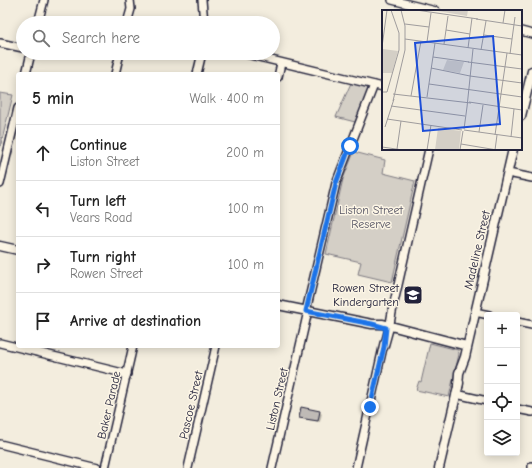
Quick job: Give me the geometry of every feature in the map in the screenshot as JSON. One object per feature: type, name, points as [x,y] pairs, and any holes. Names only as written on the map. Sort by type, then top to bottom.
[{"type":"street","points":[[40,16],[44,0]]},
{"type":"street","points":[[129,16],[131,9],[130,0]]},
{"type":"street","points":[[202,0],[203,16]]},
{"type":"street","points":[[392,0],[432,10]]},
{"type":"street","points":[[522,32],[532,34]]},
{"type":"street","points":[[0,43],[16,46]]},
{"type":"street","points":[[26,72],[29,60]]},
{"type":"street","points":[[115,72],[118,60]]},
{"type":"street","points":[[197,72],[200,60]]},
{"type":"street","points":[[270,60],[382,87]]},
{"type":"street","points":[[279,72],[282,63]]},
{"type":"street","points":[[522,112],[532,71]]},
{"type":"street","name":"Liston Street","points":[[272,468],[336,183],[374,85]]},
{"type":"street","points":[[0,184],[16,116]]},
{"type":"street","points":[[356,468],[429,150]]},
{"type":"street","name":"Madeline Street","points":[[439,468],[457,391],[464,370],[467,346],[513,150]]},
{"type":"street","points":[[508,173],[532,178]]},
{"type":"street","points":[[2,246],[16,250]]},
{"type":"street","points":[[280,305],[388,327],[467,346]]},
{"type":"street","points":[[475,312],[484,314]]},
{"type":"street","points":[[520,323],[532,325]]},
{"type":"street","points":[[0,343],[16,347]]},
{"type":"street","points":[[20,348],[127,374]]},
{"type":"street","name":"Baker Parade","points":[[105,468],[133,348]]},
{"type":"street","name":"Pascoe Street","points":[[188,468],[216,348]]},
{"type":"street","points":[[457,391],[484,401]]},
{"type":"street","points":[[520,410],[532,412]]},
{"type":"street","points":[[0,444],[96,468]]},
{"type":"green space","points":[[351,83],[370,88],[355,122],[336,117]]},
{"type":"green space","points":[[0,93],[13,95],[0,148]]},
{"type":"green space","name":"Liston Street Reserve","points":[[354,152],[385,160],[383,173],[415,181],[392,282],[358,274],[361,262],[326,254],[343,179]]},
{"type":"green space","points":[[430,343],[458,350],[459,354],[449,397],[416,390],[419,381],[421,382]]},
{"type":"building","points":[[301,407],[320,411],[318,421],[299,418]]},
{"type":"place","name":"Rowen Street Kindergarten","points":[[413,295]]},
{"type":"route","points":[[350,146],[338,175],[306,311],[386,328],[384,347],[370,407]]}]
